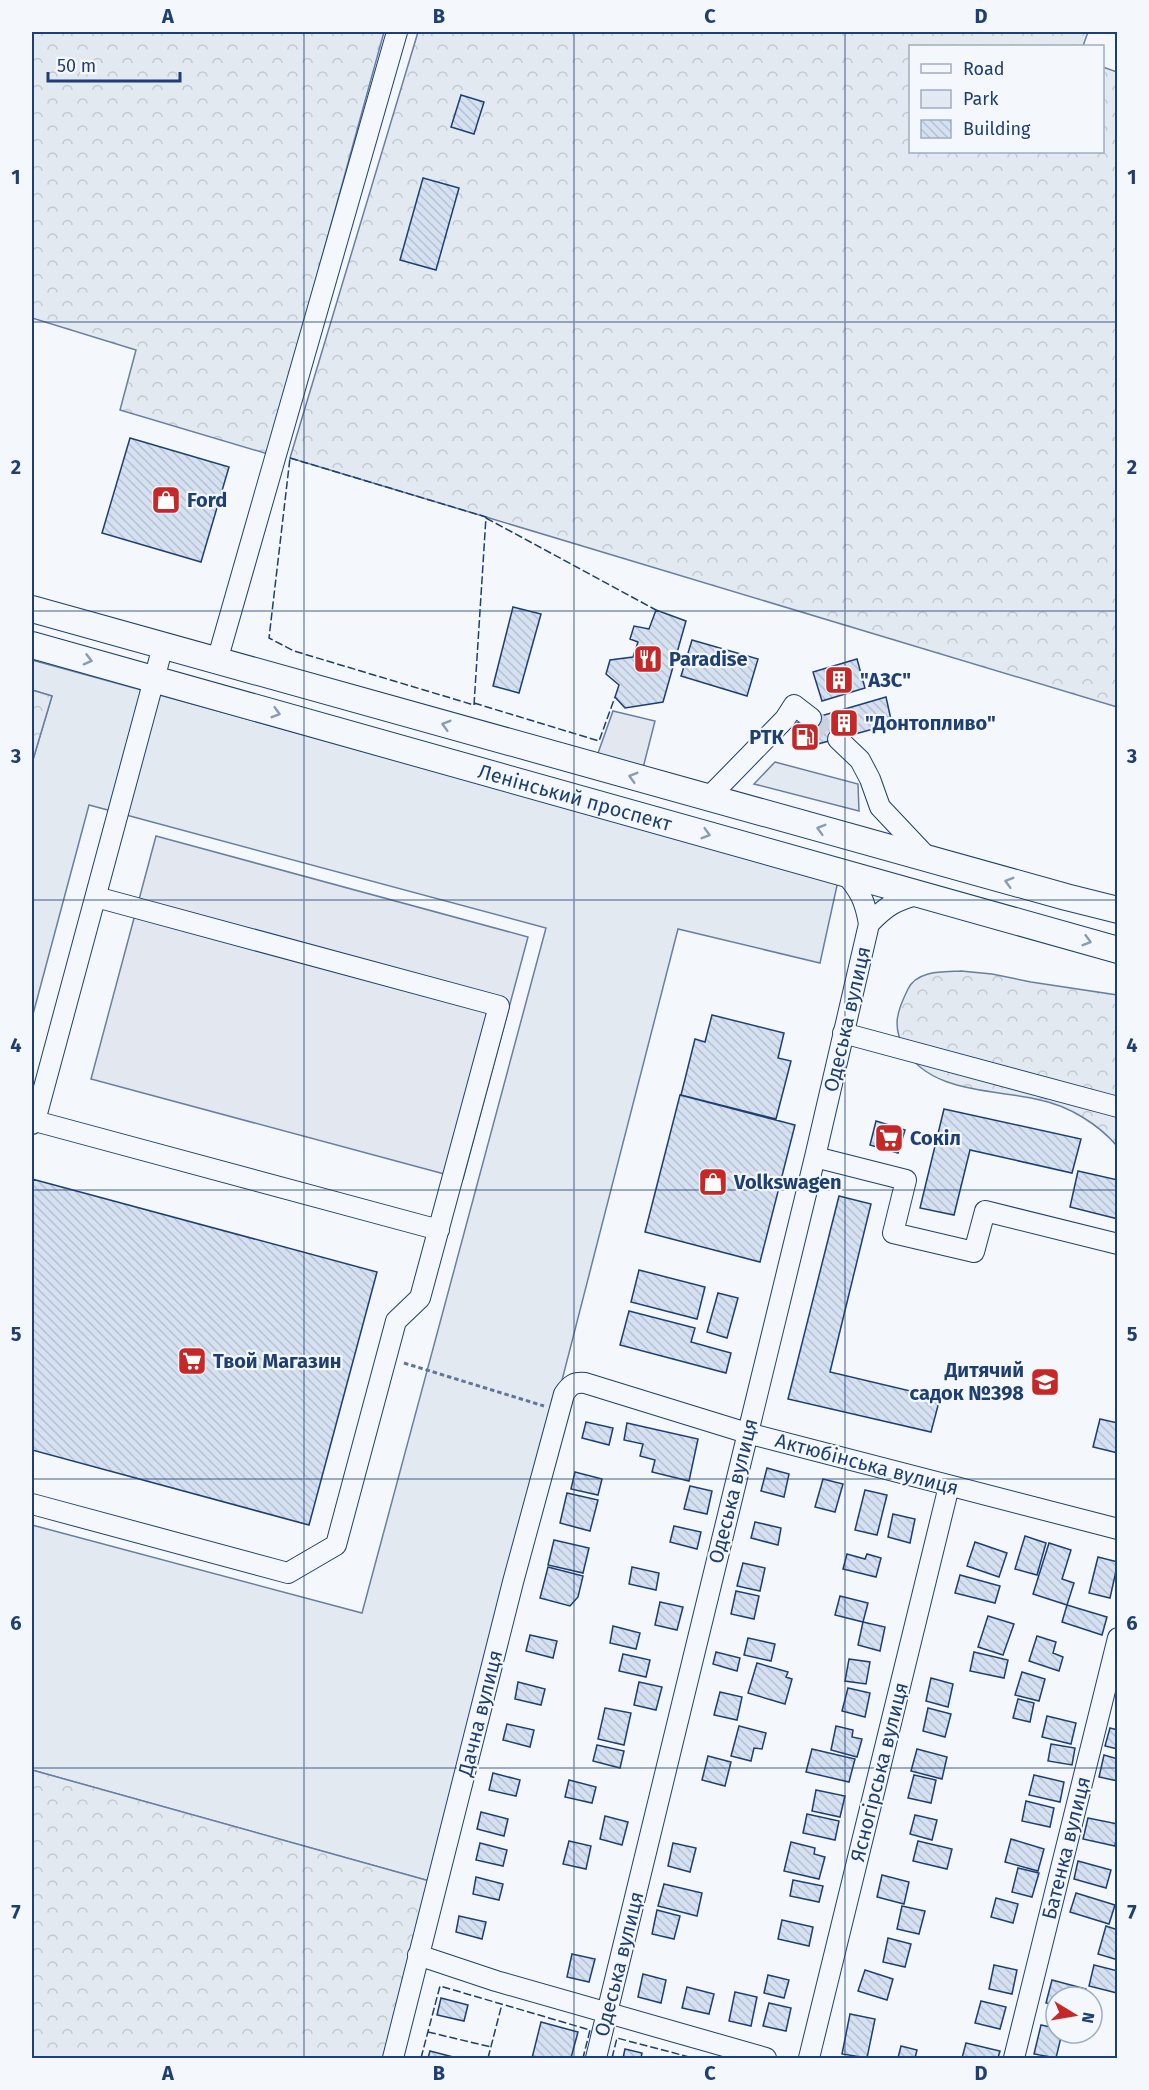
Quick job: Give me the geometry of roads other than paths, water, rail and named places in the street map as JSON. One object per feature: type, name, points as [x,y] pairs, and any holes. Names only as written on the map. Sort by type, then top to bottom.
[{"type":"main road","name":"Ленінський проспект","points":[[32,609],[1118,910]]},
{"type":"main road","name":"Ленінський проспект","points":[[32,645],[1118,950]]},
{"type":"main road","points":[[1057,932],[1065,897]]},
{"type":"street","points":[[217,661],[397,32]]},
{"type":"street","points":[[163,646],[33,1123],[439,1230]]},
{"type":"street","points":[[708,798],[785,719],[794,705],[811,718]]},
{"type":"street","points":[[838,739],[860,760],[880,807],[929,859]]},
{"type":"street","name":"Одеська вулиця","points":[[596,2058],[815,1157],[869,924],[867,907],[861,893],[844,872]]},
{"type":"street","name":"Одеська вулиця","points":[[869,924],[883,909],[898,900],[921,894]]},
{"type":"street","points":[[32,1504],[288,1573],[336,1545],[396,1321],[420,1298],[499,1006],[96,897]]},
{"type":"street","points":[[843,1033],[1118,1107]]},
{"type":"street","points":[[815,1157],[906,1180],[893,1233],[974,1252],[985,1212],[1118,1244]]},
{"type":"street","name":"Дачна вулиця","points":[[393,2058],[513,1582],[564,1394],[576,1382],[585,1383]]},
{"type":"street","name":"Актюбінська вулиця","points":[[585,1383],[747,1433],[1118,1529]]},
{"type":"street","name":"Ясногірська вулиця","points":[[809,2058],[949,1486]]},
{"type":"street","name":"Батенка вулиця","points":[[1014,2058],[1118,1638]]},
{"type":"street","points":[[418,1955],[496,1981],[766,2058]]},
{"type":"tunnel","points":[[811,718],[838,739]]},
{"type":"place","name":"Ford","points":[[166,500]]},
{"type":"place","name":"Paradise","points":[[648,659]]},
{"type":"place","name":"\"АЗС\"","points":[[839,680]]},
{"type":"place","name":"\"Донтопливо\"","points":[[844,723]]},
{"type":"place","name":"РТК","points":[[805,737]]},
{"type":"place","name":"Сокіл","points":[[889,1138]]},
{"type":"place","name":"Volkswagen","points":[[713,1182]]},
{"type":"place","name":"Твой Магазин","points":[[192,1361]]},
{"type":"place","name":"Дитячий садок №398","points":[[1045,1382]]}]
